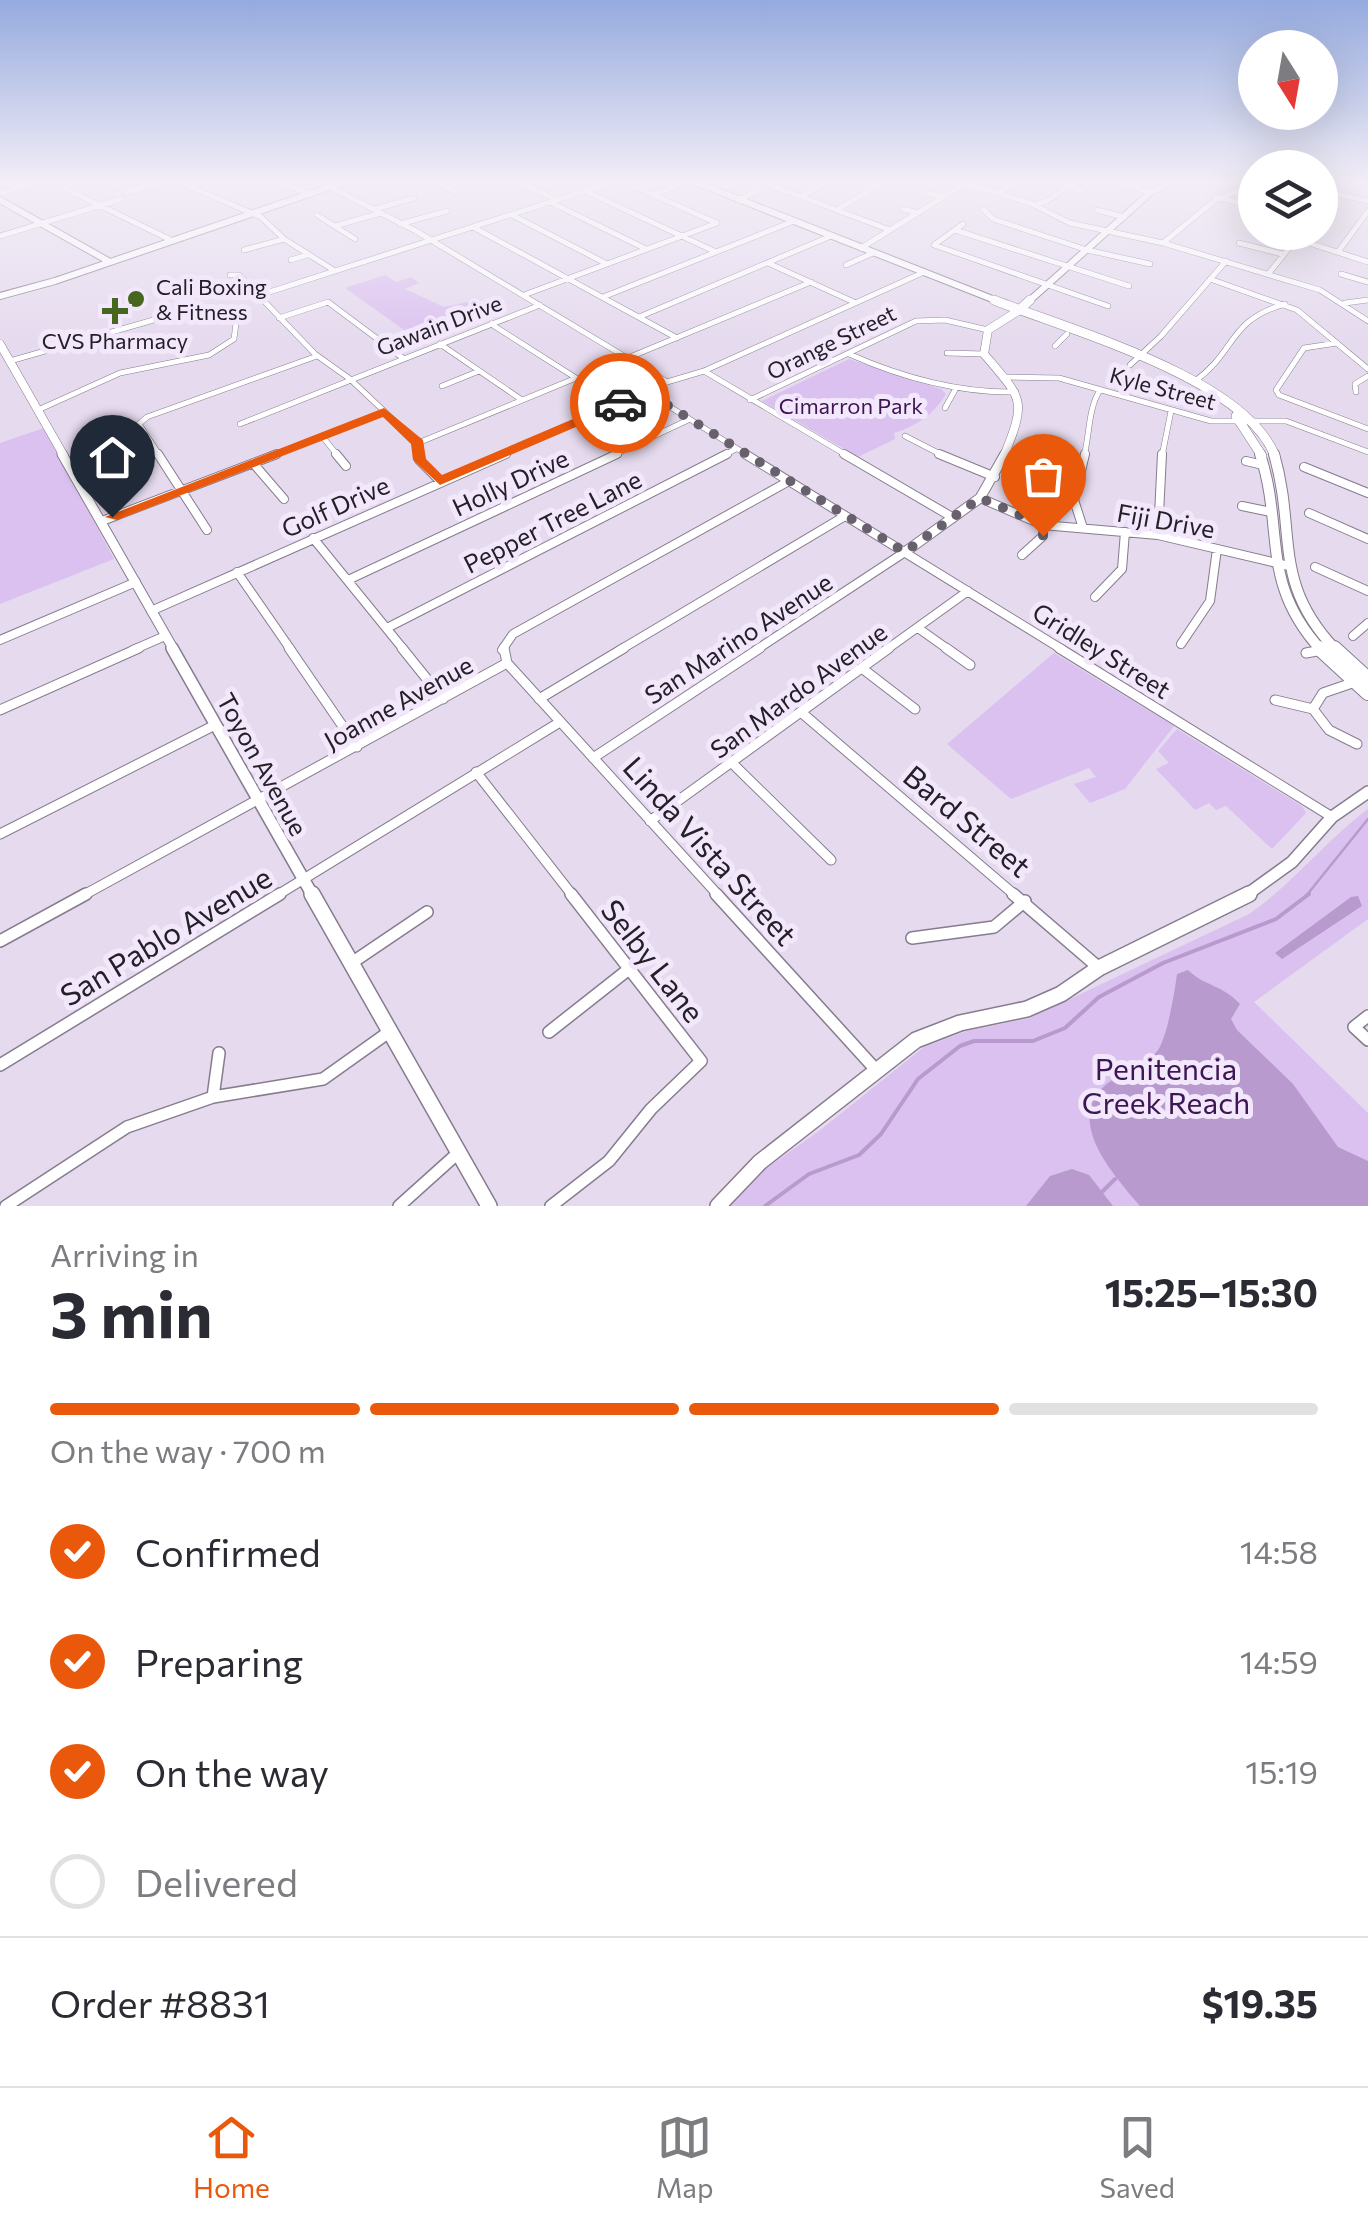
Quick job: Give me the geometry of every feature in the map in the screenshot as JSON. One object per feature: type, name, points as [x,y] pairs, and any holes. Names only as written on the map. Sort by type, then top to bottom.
[{"type":"main road","points":[[831,236],[1194,386],[1246,421],[1267,466],[1271,512],[1290,607],[1322,650],[1361,681]]},
{"type":"main road","points":[[1018,311],[1102,236]]},
{"type":"main road","points":[[1018,311],[1066,334],[1195,380],[1272,446],[1279,466],[1283,564],[1304,610],[1368,692]]},
{"type":"street","points":[[64,236],[110,262]]},
{"type":"street","points":[[165,236],[173,240]]},
{"type":"street","points":[[0,287],[3,296],[184,236]]},
{"type":"street","points":[[281,236],[336,270]]},
{"type":"street","points":[[351,236],[355,239]]},
{"type":"street","points":[[424,236],[668,382]]},
{"type":"street","points":[[260,295],[443,236]]},
{"type":"street","points":[[490,236],[676,338]]},
{"type":"street","points":[[555,236],[608,264]]},
{"type":"street","points":[[621,236],[646,249]]},
{"type":"street","name":"Gawain Drive","points":[[524,295],[682,236]]},
{"type":"street","points":[[684,236],[716,252]]},
{"type":"street","points":[[603,297],[756,236]]},
{"type":"street","points":[[639,317],[829,236]]},
{"type":"street","points":[[861,248],[880,236]]},
{"type":"street","points":[[946,236],[934,245],[1104,308],[1108,306]]},
{"type":"street","points":[[974,236],[1129,286]]},
{"type":"street","points":[[1045,236],[1150,264]]},
{"type":"street","points":[[1124,236],[1164,243],[1269,273],[1345,303],[1368,321]]},
{"type":"street","points":[[1164,243],[1174,236]]},
{"type":"street","points":[[1338,252],[1350,236]]},
{"type":"street","points":[[244,250],[284,239]]},
{"type":"street","points":[[1266,250],[1282,254]]},
{"type":"street","points":[[1269,273],[1286,250]]},
{"type":"street","points":[[1333,250],[1368,262]]},
{"type":"street","points":[[846,265],[873,253]]},
{"type":"street","points":[[291,260],[307,255]]},
{"type":"street","points":[[1136,361],[1226,261]]},
{"type":"street","points":[[768,263],[856,304]]},
{"type":"street","name":"Golf Drive","points":[[151,611],[440,481],[668,382],[704,371],[922,273]]},
{"type":"street","points":[[1340,274],[1368,282]]},
{"type":"street","points":[[230,275],[239,276],[317,356],[350,379],[418,442],[420,460],[440,481]]},
{"type":"street","points":[[1210,278],[1285,304],[1337,344],[1368,372],[1355,384],[1356,392]]},
{"type":"street","points":[[629,358],[811,282]]},
{"type":"street","points":[[1345,303],[1368,300]]},
{"type":"street","points":[[279,318],[328,302],[402,358]]},
{"type":"street","points":[[1195,380],[1206,374],[1246,320],[1257,312],[1285,304]]},
{"type":"street","name":"Gawain Drive","points":[[240,424],[540,306]]},
{"type":"street","points":[[12,363],[205,308],[230,316],[237,330],[227,347],[209,355],[120,373],[38,408]]},
{"type":"street","points":[[984,354],[988,330],[1018,311]]},
{"type":"street","name":"Orange Street","points":[[750,400],[916,322],[929,319],[988,330]]},
{"type":"street","points":[[418,442],[576,378],[491,324]]},
{"type":"street","points":[[1055,346],[1066,334]]},
{"type":"street","name":"Toyon Avenue","points":[[0,344],[488,1206]]},
{"type":"street","points":[[440,344],[522,400]]},
{"type":"street","points":[[1337,344],[1304,348],[1276,390],[1279,395],[1368,429]]},
{"type":"street","points":[[905,552],[980,498],[1021,414],[1016,392],[984,354],[947,353]]},
{"type":"street","points":[[849,354],[955,390],[1016,392]]},
{"type":"street","points":[[207,530],[139,424],[147,417],[317,356]]},
{"type":"street","points":[[704,371],[952,517]]},
{"type":"street","points":[[442,386],[479,372]]},
{"type":"street","name":"Kyle Street","points":[[1005,377],[1043,375],[1211,422],[1270,418],[1299,424],[1368,452]]},
{"type":"street","points":[[945,408],[955,390]]},
{"type":"street","points":[[1083,528],[1074,500],[1092,424],[1091,405],[1100,390]]},
{"type":"street","name":"Gridley Street","points":[[646,392],[1332,817]]},
{"type":"street","points":[[1158,535],[1156,506],[1167,440],[1165,427],[1171,411]]},
{"type":"street","points":[[102,521],[384,412]]},
{"type":"street","name":"Holly Drive","points":[[348,580],[688,420]]},
{"type":"street","points":[[322,436],[346,466]]},
{"type":"street","points":[[905,436],[968,468],[994,476]]},
{"type":"street","name":"Pepper Tree Lane","points":[[386,628],[736,449]]},
{"type":"street","points":[[1246,461],[1267,466]]},
{"type":"street","points":[[253,463],[284,499]]},
{"type":"street","points":[[1304,467],[1368,493]]},
{"type":"street","name":"Joanne Avenue","points":[[0,942],[507,664],[502,652],[513,634],[789,481]]},
{"type":"street","name":"Fiji Drive","points":[[980,498],[1043,525],[1158,535],[1283,564]]},
{"type":"street","points":[[1242,506],[1271,512]]},
{"type":"street","points":[[1309,513],[1368,539]]},
{"type":"street","points":[[539,699],[844,516]]},
{"type":"street","points":[[1022,555],[1043,536],[1043,525]]},
{"type":"street","points":[[1096,597],[1116,581],[1127,558],[1125,532]]},
{"type":"street","points":[[313,538],[443,699]]},
{"type":"street","points":[[1181,644],[1206,616],[1215,592],[1216,549]]},
{"type":"street","name":"San Marino Avenue","points":[[593,758],[905,552]]},
{"type":"street","points":[[1316,567],[1368,591]]},
{"type":"street","points":[[237,572],[357,747]]},
{"type":"street","points":[[0,640],[136,582]]},
{"type":"street","name":"San Mardo Avenue","points":[[650,821],[968,591]]},
{"type":"street","points":[[1354,636],[1368,624]]},
{"type":"street","points":[[918,628],[970,665]]},
{"type":"street","points":[[0,710],[166,636]]},
{"type":"street","points":[[1306,653],[1322,650]]},
{"type":"street","name":"Linda Vista Street","points":[[507,664],[878,1071]]},
{"type":"street","points":[[863,669],[915,709]]},
{"type":"street","points":[[1313,709],[1323,693],[1361,681]]},
{"type":"street","points":[[1275,700],[1313,709],[1329,730],[1356,744]]},
{"type":"street","name":"Bard Street","points":[[802,713],[1025,900],[1099,968]]},
{"type":"street","name":"San Pablo Avenue","points":[[0,1065],[560,722]]},
{"type":"street","points":[[0,834],[216,725]]},
{"type":"street","points":[[732,763],[830,860]]},
{"type":"street","name":"Selby Lane","points":[[476,772],[701,1061],[651,1109],[609,1161],[551,1206]]},
{"type":"street","points":[[718,1206],[760,1162],[916,1040],[960,1022],[1027,1009],[1061,994],[1099,968],[1217,912],[1270,881],[1332,817],[1368,792]]},
{"type":"street","points":[[912,938],[994,927],[1025,900]]},
{"type":"street","points":[[350,964],[427,912]]},
{"type":"street","points":[[549,1032],[629,969]]},
{"type":"street","points":[[1368,1016],[1354,1027],[1368,1040]]},
{"type":"street","points":[[6,1206],[127,1128],[213,1097],[323,1079],[389,1032]]},
{"type":"street","points":[[213,1097],[219,1054]]},
{"type":"street","points":[[399,1206],[458,1153]]},
{"type":"green space","points":[[385,275],[396,282],[411,277],[419,283],[405,289],[444,307],[473,301],[487,309],[414,337],[345,288]]},
{"type":"green space","name":"Cimarron Park","points":[[849,359],[941,389],[946,394],[924,418],[894,433],[895,439],[858,457],[762,401]]},
{"type":"green space","points":[[44,428],[114,559],[0,604],[0,443]]},
{"type":"green space","points":[[1054,653],[1174,726],[1125,789],[1090,803],[1074,784],[1096,777],[1089,768],[1011,799],[947,744]]},
{"type":"green space","points":[[1177,729],[1302,806],[1306,813],[1272,849],[1226,806],[1216,810],[1209,803],[1195,810],[1156,769],[1169,763],[1158,751]]},
{"type":"green space","name":"Penitencia Creek Reach","points":[[1368,809],[1368,919],[1254,1002],[1368,1113],[1368,1206],[730,1206],[764,1170],[924,1047],[967,1031],[1030,1018],[1249,914]]},
{"type":"shaded area","points":[[1358,896],[1362,906],[1282,959],[1275,953],[1351,897]]},
{"type":"shaded area","points":[[1188,970],[1240,1004],[1231,1019],[1237,1030],[1293,1084],[1338,1147],[1368,1161],[1368,1206],[1140,1206],[1117,1178],[1096,1144],[1090,1110],[1097,1094],[1112,1080],[1143,1064],[1158,1050],[1177,974]]},
{"type":"shaded area","points":[[1072,1169],[1089,1175],[1113,1206],[1026,1206],[1050,1176]]},
{"type":"waterway","points":[[1306,896],[1368,819]]},
{"type":"waterway","points":[[765,1206],[809,1174],[859,1155],[881,1134],[918,1079],[960,1046],[974,1041],[1033,1041],[1065,1028],[1099,997],[1163,963],[1276,919],[1309,894]]},
{"type":"waterway","points":[[1103,1191],[1115,1179]]},
{"type":"way so far","points":[[620,403],[646,392],[905,552],[980,498],[1004,512],[1043,525],[1043,536]]},
{"type":"place","name":"Cali Boxing & Fitness","points":[[136,299]]},
{"type":"place","name":"CVS Pharmacy","points":[[115,311]]},
{"type":"route","points":[[112,517],[384,412],[418,442],[420,460],[440,481],[620,403]]}]
